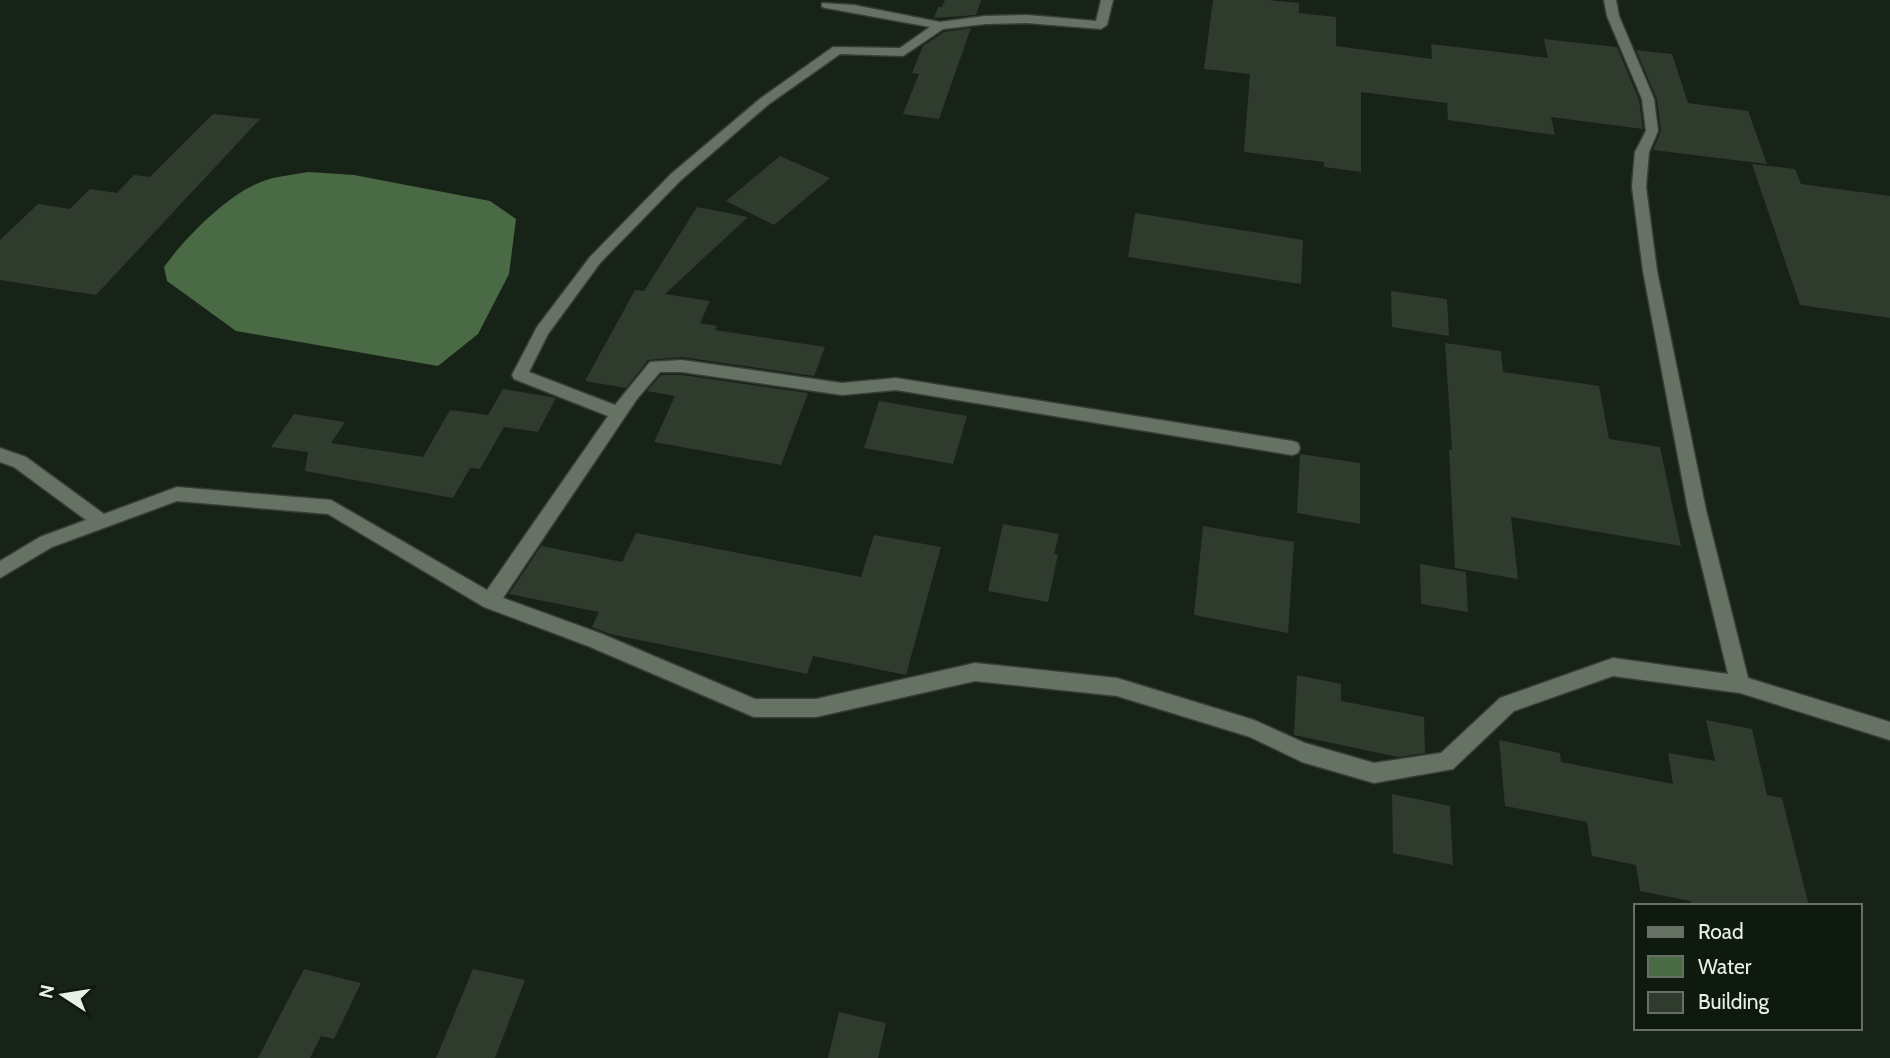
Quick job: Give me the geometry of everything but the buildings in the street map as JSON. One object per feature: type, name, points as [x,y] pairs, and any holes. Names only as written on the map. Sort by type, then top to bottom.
[{"type":"street","points":[[825,5],[854,8],[940,26],[985,20],[1027,19],[1101,25],[1107,0]]},
{"type":"street","points":[[1610,0],[1648,99],[1652,131],[1642,152],[1639,187],[1650,271],[1697,510],[1740,684]]},
{"type":"street","points":[[618,413],[520,375],[542,331],[595,260],[676,177],[765,101],[837,50],[903,52],[940,26]]},
{"type":"street","points":[[490,601],[618,413],[656,366],[682,366],[842,389],[896,384],[1292,448]]},
{"type":"street","points":[[0,455],[20,462],[102,522]]},
{"type":"street","points":[[0,570],[46,542],[177,494],[331,507],[490,601],[595,640],[754,708],[816,708],[975,672],[1104,685],[1254,729],[1302,752],[1374,773],[1446,762],[1507,704],[1613,667],[1740,684],[1890,730]]},
{"type":"water","points":[[308,172],[354,175],[490,201],[516,219],[509,274],[478,334],[438,366],[236,331],[167,281],[164,267],[183,243],[221,207],[261,182]]}]
